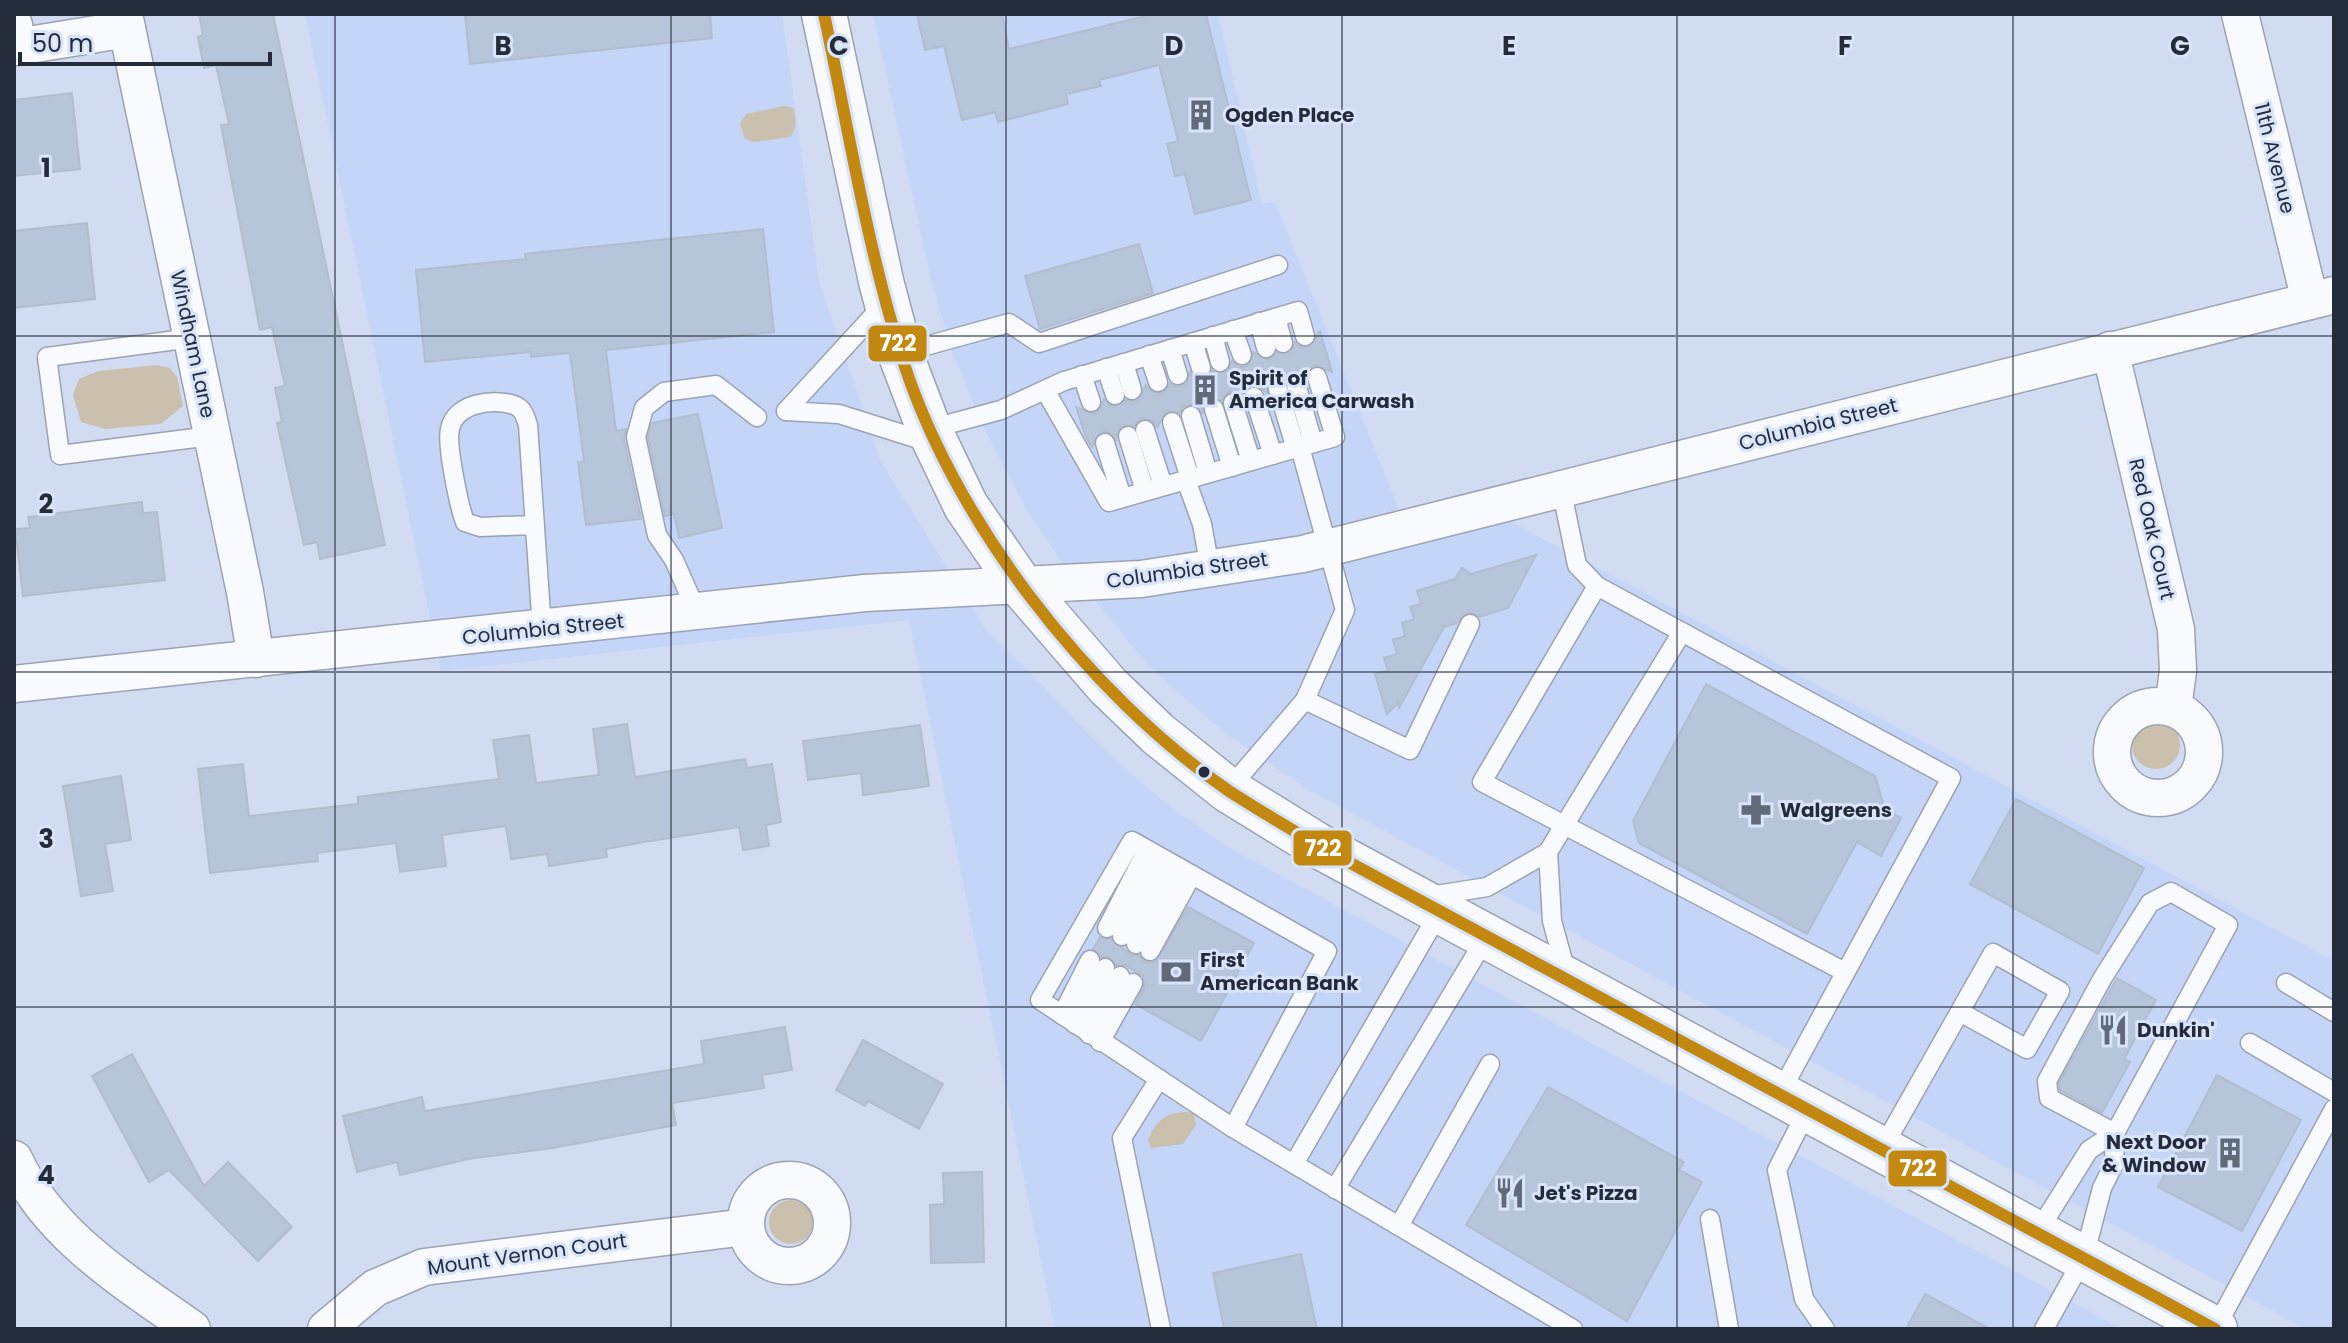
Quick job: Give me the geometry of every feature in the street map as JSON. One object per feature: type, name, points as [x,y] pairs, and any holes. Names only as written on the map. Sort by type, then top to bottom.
[{"type":"main road","points":[[831,15],[886,302],[900,353],[933,437],[966,506],[1019,583],[1108,686],[1158,734],[1228,790],[1317,845],[2084,1257],[2169,1318],[2215,1329]]},
{"type":"street","name":"11th Avenue","points":[[2240,14],[2322,298]]},
{"type":"street","name":"Windham Lane","points":[[14,25],[17,47],[126,21],[256,659]]},
{"type":"street","name":"Columbia Street","points":[[14,684],[865,593],[1019,583],[1127,581],[1210,568],[1327,548],[2322,298]]},
{"type":"street","name":"Red Oak Court","points":[[2110,350],[2176,629],[2178,671],[2173,708]]},
{"type":"street","points":[[14,1159],[54,1219],[77,1243],[192,1329]]},
{"type":"street","name":"Mount Vernon Court","points":[[326,1329],[375,1288],[424,1267],[746,1227]]},
{"type":"lane","points":[[900,353],[1009,323],[1039,343],[1278,265]]},
{"type":"lane","points":[[886,302],[786,411],[839,414],[933,437],[1082,375],[1298,311],[1305,336]]},
{"type":"lane","points":[[1267,320],[1275,345]]},
{"type":"lane","points":[[1233,330],[1242,355]]},
{"type":"lane","points":[[1213,336],[1220,362]]},
{"type":"lane","points":[[192,338],[47,357],[60,455],[211,436]]},
{"type":"lane","points":[[1193,342],[1201,368]]},
{"type":"lane","points":[[1170,349],[1178,375]]},
{"type":"lane","points":[[1149,355],[1158,382]]},
{"type":"lane","points":[[1115,365],[1124,392]]},
{"type":"lane","points":[[1082,375],[1091,402]]},
{"type":"lane","points":[[1045,390],[1109,502],[1335,437],[1317,377]]},
{"type":"lane","points":[[697,612],[674,560],[657,535],[636,437],[644,408],[664,392],[716,385],[757,417]]},
{"type":"lane","points":[[1228,790],[1305,700],[1345,610],[1287,387]]},
{"type":"lane","points":[[1254,397],[1273,455]]},
{"type":"lane","points":[[1233,403],[1251,461]]},
{"type":"lane","points":[[533,525],[480,527],[465,522],[458,505],[450,429],[460,410],[469,405],[513,404],[523,411],[528,425],[542,629]]},
{"type":"lane","points":[[1214,409],[1232,467]]},
{"type":"lane","points":[[1191,416],[1195,477],[1210,568]]},
{"type":"lane","points":[[1172,422],[1195,477]]},
{"type":"lane","points":[[1136,433],[1154,489]]},
{"type":"lane","points":[[1105,443],[1122,498]]},
{"type":"lane","points":[[1561,488],[1577,565],[1597,586],[1951,778],[1845,972],[1794,1101],[1777,1170],[1804,1299],[1825,1329]]},
{"type":"lane","points":[[1597,586],[1482,782],[1845,972]]},
{"type":"lane","points":[[1305,700],[1410,750],[1470,624]]},
{"type":"lane","points":[[1294,1164],[1428,904],[1487,887],[1548,852],[1682,632]]},
{"type":"lane","points":[[1233,1128],[1327,951],[1132,841],[1040,1000],[1233,1128],[1573,1329]]},
{"type":"lane","points":[[1548,852],[1552,921],[1568,979]]},
{"type":"lane","points":[[1170,863],[1129,940],[1170,863]]},
{"type":"lane","points":[[2044,1329],[2084,1257],[2102,1188],[2114,1164],[2115,1133],[2228,925],[2171,892],[2150,903],[2102,979],[2047,1081],[2049,1098],[2115,1133]]},
{"type":"lane","points":[[1335,1189],[1487,936]]},
{"type":"lane","points":[[1882,1149],[1993,953],[2060,991],[2027,1049],[1960,1012]]},
{"type":"lane","points":[[1081,1029],[1112,972],[1081,1029]]},
{"type":"lane","points":[[2286,983],[2334,1012]]},
{"type":"lane","points":[[2250,1043],[2334,1092]]},
{"type":"lane","points":[[1399,1226],[1490,1064]]},
{"type":"lane","points":[[1159,1079],[1122,1138],[1161,1329]]},
{"type":"lane","points":[[2215,1329],[2327,1138],[2334,1109]]},
{"type":"lane","points":[[2037,1233],[2089,1150],[2115,1133]]},
{"type":"lane","points":[[1710,1219],[1729,1329]]},
{"type":"shaded area","points":[[305,14],[782,14],[819,281],[881,462],[987,631],[1092,738],[1160,799],[1226,846],[2122,1329],[1055,1329],[909,620],[441,671]]},
{"type":"shaded area","points":[[873,14],[1218,14],[1262,204],[1275,202],[1407,529],[1504,518],[2334,961],[2334,1329],[2306,1329],[1307,789],[1221,730],[1150,667],[1061,560],[1029,514],[984,428],[954,356],[932,284]]},
{"type":"shaded area","points":[[784,106],[793,108],[795,116],[790,137],[754,142],[745,139],[740,124],[746,114]]},
{"type":"shaded area","points":[[157,365],[170,368],[177,377],[183,406],[161,424],[105,429],[81,422],[73,395],[79,379],[98,371]]},
{"type":"shaded area","points":[[2156,721],[2173,728],[2180,745],[2173,762],[2156,769],[2139,762],[2132,745],[2139,728]]},
{"type":"shaded area","points":[[1188,1112],[1194,1115],[1196,1125],[1183,1144],[1151,1148],[1148,1140],[1158,1123],[1167,1116]]},
{"type":"shaded area","points":[[791,1200],[807,1206],[813,1222],[807,1238],[791,1244],[775,1238],[769,1222],[775,1206]]},
{"type":"building","points":[[199,14],[273,14],[385,545],[320,559],[317,542],[304,545],[277,423],[282,422],[275,388],[285,386],[272,327],[260,330],[221,125],[229,124],[216,65],[204,68],[198,37],[203,35]]},
{"type":"building","points":[[465,14],[710,14],[712,38],[470,64]]},
{"type":"building","name":"Ogden Place","points":[[917,14],[1002,14],[1009,49],[1154,14],[1206,14],[1251,200],[1195,214],[1185,174],[1175,176],[1167,144],[1178,141],[1159,65],[1099,80],[1101,86],[1066,94],[1068,104],[998,122],[995,112],[962,120],[944,46],[925,50]]},
{"type":"building","points":[[72,93],[80,169],[14,176],[14,100]]},
{"type":"building","points":[[87,223],[95,299],[14,308],[14,231]]},
{"type":"building","points":[[763,229],[774,332],[606,350],[616,431],[626,429],[624,440],[641,519],[586,525],[578,462],[584,462],[570,353],[531,357],[531,352],[425,362],[416,270],[526,259],[525,254]]},
{"type":"building","points":[[1139,244],[1153,293],[1040,329],[1025,276]]},
{"type":"building","name":"Spirit of America Carwash","points":[[1320,331],[1332,372],[1314,365],[1305,377],[1293,372],[1285,380],[1274,378],[1267,386],[1267,393],[1256,385],[1246,388],[1242,396],[1230,391],[1222,400],[1206,400],[1203,413],[1193,404],[1183,407],[1180,413],[1168,411],[1157,427],[1152,421],[1142,418],[1134,426],[1120,427],[1116,440],[1108,432],[1101,432],[1092,447],[1086,437],[1076,407],[1094,414],[1104,399],[1113,407],[1126,400],[1136,401],[1146,385],[1151,391],[1161,394],[1170,384],[1176,387],[1186,384],[1190,372],[1193,377],[1204,380],[1212,371],[1228,371],[1232,361],[1239,367],[1247,366],[1253,352],[1268,360],[1277,353],[1291,352],[1295,342],[1301,347],[1309,347]]},
{"type":"building","points":[[698,414],[722,528],[679,538],[674,514],[665,516],[648,437],[652,423]]},
{"type":"building","points":[[142,502],[143,513],[157,512],[165,580],[23,596],[15,529],[30,528],[28,517]]},
{"type":"building","points":[[1536,555],[1508,608],[1479,617],[1468,612],[1457,623],[1444,627],[1399,708],[1398,703],[1387,714],[1375,674],[1388,671],[1384,658],[1397,654],[1393,640],[1405,636],[1402,623],[1414,619],[1410,607],[1421,604],[1417,591],[1455,579],[1462,568],[1471,574]]},
{"type":"building","name":"Walgreens","points":[[1706,684],[1875,776],[1885,809],[1901,818],[1881,856],[1857,842],[1807,934],[1639,843],[1633,821]]},
{"type":"building","points":[[627,724],[635,777],[745,759],[747,768],[772,764],[781,822],[766,825],[769,846],[743,850],[739,827],[606,849],[607,857],[549,866],[547,854],[511,859],[506,826],[442,835],[446,866],[400,872],[396,843],[317,853],[318,861],[210,873],[198,769],[243,764],[249,816],[358,804],[358,797],[499,779],[493,740],[529,735],[536,783],[599,775],[593,729]]},
{"type":"building","points":[[920,725],[929,786],[863,795],[861,773],[808,780],[803,741]]},
{"type":"building","points":[[121,776],[131,840],[105,844],[113,891],[81,896],[63,786]]},
{"type":"building","points":[[2016,799],[2144,868],[2098,954],[1970,884]]},
{"type":"building","name":"First American Bank","points":[[1188,907],[1254,943],[1201,1041],[1135,1004],[1144,988],[1143,976],[1125,965],[1116,965],[1110,957],[1101,957],[1093,949],[1100,937],[1111,939],[1131,955],[1139,955],[1145,962],[1155,962]]},
{"type":"building","name":"Dunkin'","points":[[2117,978],[2156,1000],[2124,1059],[2130,1062],[2102,1113],[2060,1090],[2059,1083]]},
{"type":"building","points":[[785,1027],[792,1070],[762,1075],[764,1088],[672,1103],[676,1125],[553,1148],[468,1159],[400,1175],[397,1162],[357,1172],[343,1116],[422,1097],[425,1111],[704,1064],[701,1041]]},
{"type":"building","points":[[863,1040],[943,1084],[919,1129],[868,1101],[865,1106],[836,1090]]},
{"type":"building","points":[[132,1054],[204,1186],[228,1162],[292,1227],[258,1261],[169,1170],[149,1182],[92,1076]]},
{"type":"building","name":"Next Door & Window","points":[[2217,1075],[2301,1120],[2242,1231],[2158,1187]]},
{"type":"building","points":[[1548,1087],[1684,1162],[1679,1170],[1702,1182],[1627,1321],[1466,1225]]},
{"type":"building","points":[[982,1172],[984,1262],[931,1263],[930,1205],[944,1204],[943,1173]]},
{"type":"building","points":[[1301,1254],[1317,1329],[1224,1329],[1213,1273]]},
{"type":"building","points":[[1925,1294],[1990,1329],[1906,1329]]},
{"type":"transit line","name":"722","points":[[824,14],[877,268],[900,351],[923,414],[953,476],[989,537],[1030,596],[1076,652],[1125,704],[1176,751],[1229,791],[1317,845],[2215,1329]]},
{"type":"place","name":"Ogden Place","points":[[1201,115]]},
{"type":"place","name":"Spirit of America Carwash","points":[[1205,390]]},
{"type":"place","name":"Walgreens","points":[[1756,810]]},
{"type":"place","name":"First American Bank","points":[[1176,972]]},
{"type":"place","name":"Dunkin'","points":[[2113,1030]]},
{"type":"place","name":"Next Door & Window","points":[[2230,1153]]},
{"type":"place","name":"Jet's Pizza","points":[[1510,1193]]}]
